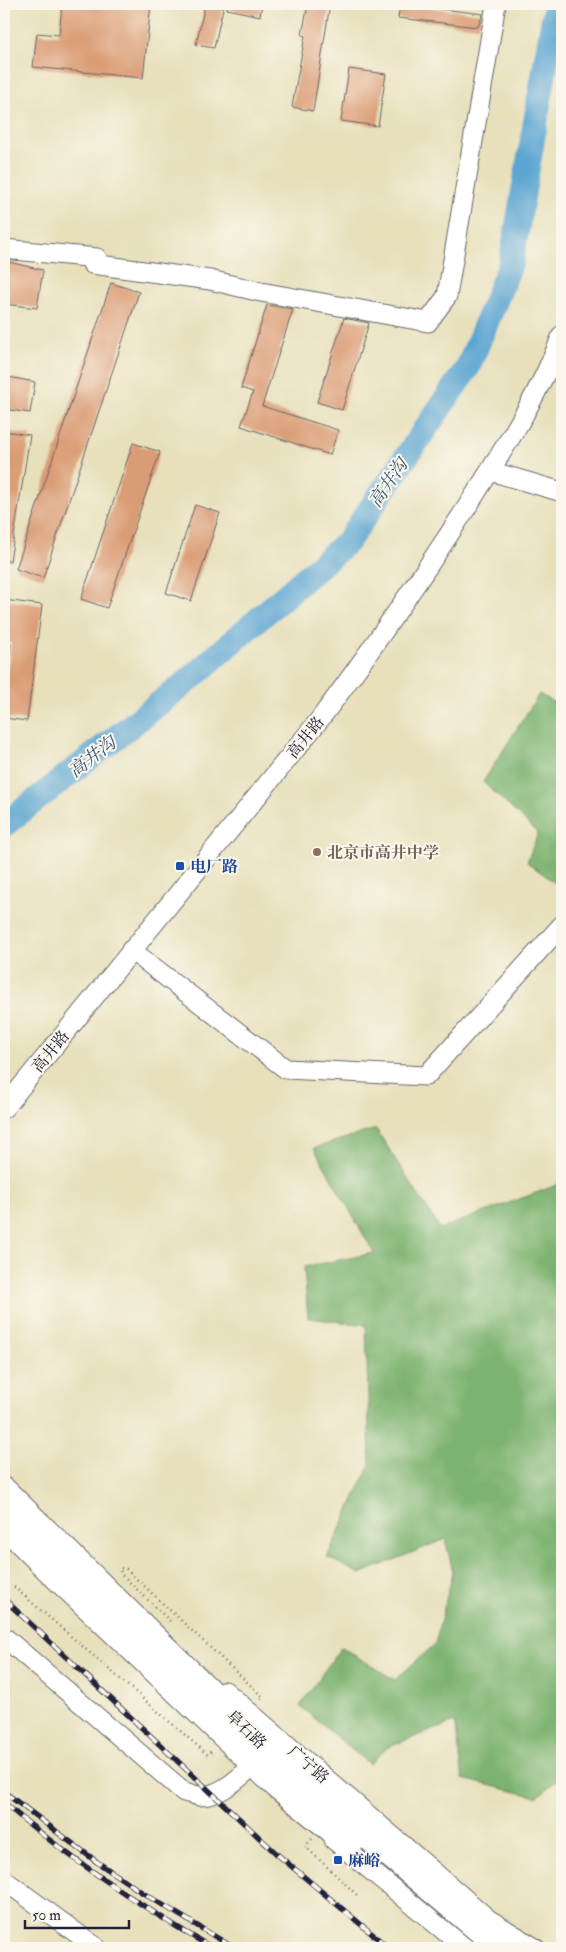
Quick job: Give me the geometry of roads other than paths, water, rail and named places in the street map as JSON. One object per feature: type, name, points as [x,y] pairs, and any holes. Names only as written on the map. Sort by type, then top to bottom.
[{"type":"highway","name":"阜石路","points":[[4,1489],[289,1770],[480,1929],[507,1948]]},
{"type":"highway","name":"阜石路","points":[[4,1524],[55,1575],[278,1786],[480,1948]]},
{"type":"street","points":[[4,248],[98,258],[92,264],[210,280],[261,292],[428,322],[446,296],[496,4]]},
{"type":"street","name":"高井路","points":[[4,1108],[314,726],[367,657],[490,471],[537,390],[554,357],[562,334]]},
{"type":"street","points":[[490,471],[562,492]]},
{"type":"street","points":[[131,950],[286,1069],[426,1076],[562,925]]},
{"type":"street","name":"广宁路","points":[[4,1489],[105,1586],[363,1811],[488,1919],[535,1948]]},
{"type":"street","points":[[4,1536],[86,1614],[347,1851],[465,1948]]},
{"type":"street","points":[[4,1637],[184,1792],[199,1796],[213,1793],[232,1784],[253,1766]]},
{"type":"street","points":[[4,1880],[97,1948]]},
{"type":"waterway","name":"高井沟","points":[[4,825],[184,684],[348,541],[468,367],[511,263],[556,4]]},
{"type":"railway","points":[[4,1599],[278,1855],[389,1948]]},
{"type":"railway","points":[[4,1792],[97,1862],[143,1893],[234,1948]]},
{"type":"railway","points":[[4,1803],[79,1862],[158,1915],[212,1948]]},
{"type":"place","name":"北京市高井中学","points":[[317,852]]},
{"type":"place","name":"电厂路","points":[[180,866]]},
{"type":"place","name":"麻峪","points":[[338,1860]]}]
